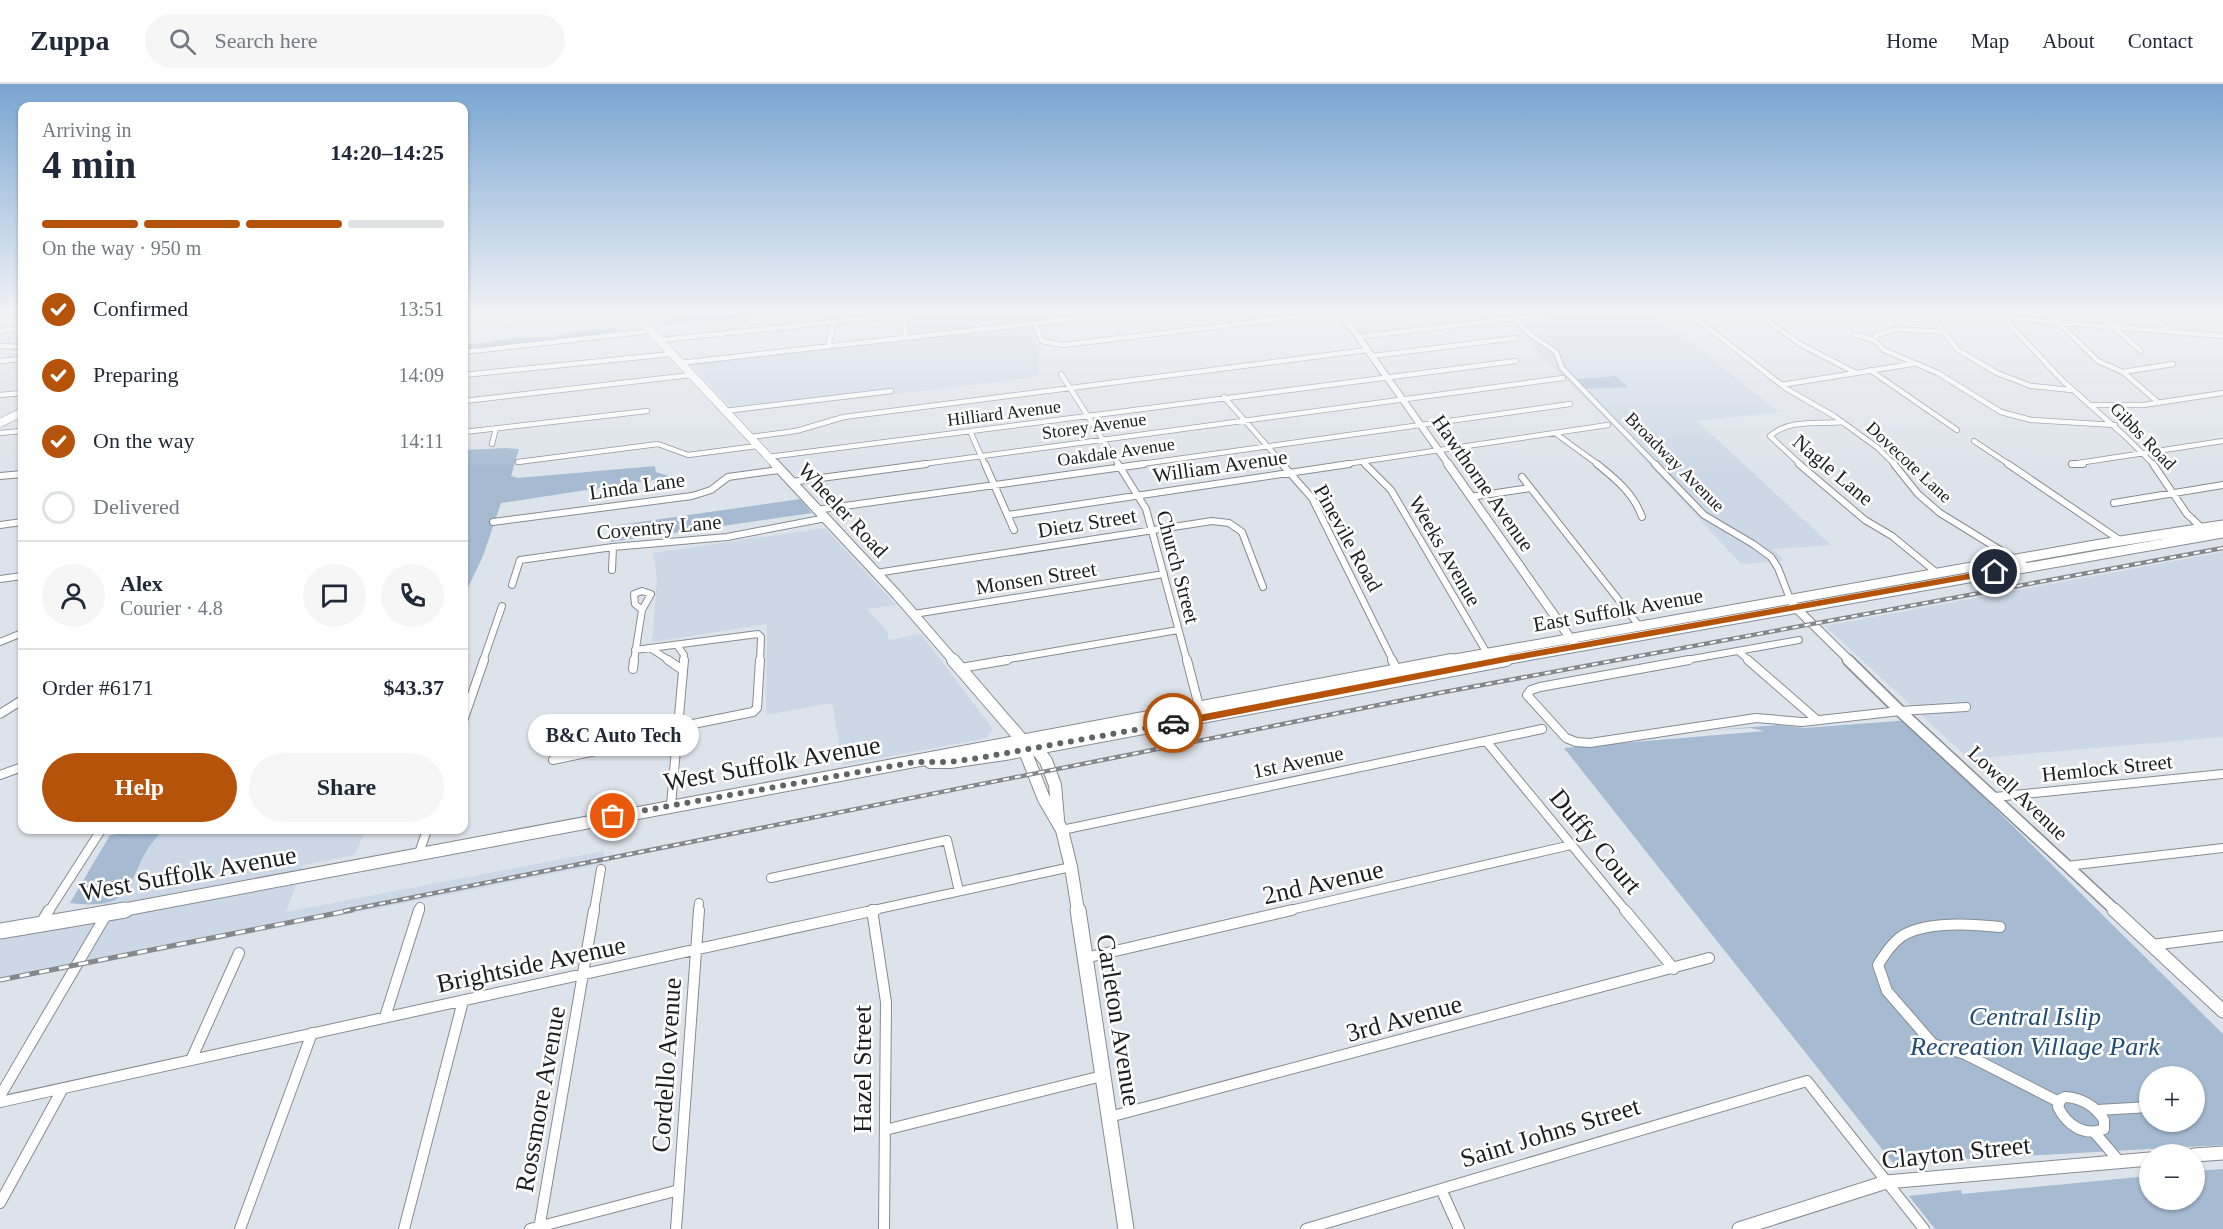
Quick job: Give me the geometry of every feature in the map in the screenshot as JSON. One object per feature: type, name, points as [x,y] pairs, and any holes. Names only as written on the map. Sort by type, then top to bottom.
[{"type":"main road","name":"Wheeler Road","points":[[681,364],[914,614],[1027,746],[1041,753],[1049,768]]},
{"type":"main road","points":[[0,423],[18,414]]},
{"type":"main road","name":"East Suffolk Avenue","points":[[1793,603],[1937,573],[2223,525]]},
{"type":"main road","name":"East Suffolk Avenue","points":[[1027,746],[1573,642],[1793,603],[2223,533]]},
{"type":"main road","name":"East Suffolk Avenue","points":[[1027,746],[1072,741],[1201,712]]},
{"type":"main road","points":[[1049,768],[1054,752],[1072,741]]},
{"type":"main road","name":"Wheeler Road","points":[[1027,746],[1034,771]]},
{"type":"main road","name":"West Suffolk Avenue","points":[[0,931],[108,913],[671,805],[915,762],[950,762],[1027,746]]},
{"type":"main road","name":"Carleton Avenue","points":[[1049,768],[1058,798],[1060,824],[1071,867],[1126,1229]]},
{"type":"main road","name":"Carleton Avenue","points":[[1034,771],[1044,800],[1060,824]]},
{"type":"street","points":[[468,375],[568,364]]},
{"type":"street","points":[[750,437],[795,431],[844,417],[1272,364]]},
{"type":"street","name":"Hawthorne Avenue","points":[[1378,364],[1573,642]]},
{"type":"street","name":"Hilliard Avenue","points":[[768,457],[1486,364]]},
{"type":"street","name":"Broadway Avenue","points":[[1560,364],[1562,369],[1704,514],[1715,524],[1750,542],[1772,559],[1793,603]]},
{"type":"street","name":"Dovecote Lane","points":[[1755,364],[1781,385],[1843,422],[1884,454],[1926,502],[1958,525],[2026,566]]},
{"type":"street","points":[[1840,364],[1854,372]]},
{"type":"street","points":[[1781,385],[1801,384],[1854,372],[1905,364]]},
{"type":"street","points":[[1917,364],[1938,373],[1992,407],[2013,416],[2043,421],[2115,425]]},
{"type":"street","points":[[1982,364],[2005,378],[2031,386],[2072,390]]},
{"type":"street","name":"Gibbs Road","points":[[2048,364],[2072,390],[2115,425],[2144,453],[2161,472],[2174,493],[2202,528],[2211,535]]},
{"type":"street","points":[[2107,364],[2123,372],[2159,403]]},
{"type":"street","points":[[2123,372],[2170,364]]},
{"type":"street","points":[[1870,370],[1957,430]]},
{"type":"street","name":"Church Street","points":[[1060,374],[1146,509],[1201,712]]},
{"type":"street","points":[[468,401],[691,375]]},
{"type":"street","name":"Storey Avenue","points":[[791,482],[1563,378]]},
{"type":"street","points":[[725,411],[891,391]]},
{"type":"street","points":[[0,395],[18,393]]},
{"type":"street","points":[[2090,405],[2127,407],[2223,393]]},
{"type":"street","name":"Pinevile Road","points":[[1224,397],[1312,498],[1400,674]]},
{"type":"street","name":"Oakdale Avenue","points":[[816,510],[1570,404]]},
{"type":"street","points":[[468,432],[647,411]]},
{"type":"street","name":"Nagle Lane","points":[[1843,422],[1786,426],[1774,431],[1770,436],[1778,446],[1865,520],[1892,536],[1937,573]]},
{"type":"street","name":"William Avenue","points":[[1008,514],[1608,425]]},
{"type":"street","points":[[492,444],[496,428]]},
{"type":"street","points":[[0,433],[18,431]]},
{"type":"street","points":[[970,431],[1014,530]]},
{"type":"street","points":[[1555,433],[1618,482],[1641,507],[1642,517]]},
{"type":"street","points":[[1974,441],[2130,548]]},
{"type":"street","points":[[2072,464],[2223,441]]},
{"type":"street","points":[[518,462],[658,444],[665,444],[680,454],[757,446]]},
{"type":"street","name":"Weeks Avenue","points":[[1363,462],[1390,490],[1489,657]]},
{"type":"street","name":"Linda Lane","points":[[493,522],[692,496],[711,490],[728,477],[780,470]]},
{"type":"street","points":[[0,476],[18,474]]},
{"type":"street","points":[[1522,477],[1642,630]]},
{"type":"street","points":[[2114,503],[2223,485]]},
{"type":"street","points":[[1470,497],[1530,489]]},
{"type":"street","name":"Coventry Lane","points":[[512,585],[520,560],[613,547],[727,537],[826,518]]},
{"type":"street","name":"Dietz Street","points":[[876,573],[1212,521],[1238,527],[1242,532],[1263,587]]},
{"type":"street","points":[[0,525],[18,523]]},
{"type":"street","points":[[612,570],[613,547]]},
{"type":"street","name":"Monsen Street","points":[[914,614],[1164,574]]},
{"type":"street","points":[[0,579],[18,577]]},
{"type":"street","name":"Lowell Avenue","points":[[1793,603],[1900,711],[2223,1011]]},
{"type":"street","points":[[468,706],[502,606]]},
{"type":"street","points":[[633,669],[642,610]]},
{"type":"street","points":[[961,668],[1178,630]]},
{"type":"street","points":[[553,760],[753,712],[757,708],[761,637],[758,634],[635,650]]},
{"type":"street","points":[[0,642],[18,635]]},
{"type":"street","points":[[1799,640],[1540,687],[1531,690],[1527,695],[1566,738],[1576,742],[1590,743],[1756,718],[1802,722],[1900,711],[1966,707]]},
{"type":"street","points":[[671,805],[684,654],[677,645]]},
{"type":"street","points":[[650,648],[681,669]]},
{"type":"street","points":[[1739,652],[1817,720]]},
{"type":"street","points":[[0,714],[18,703]]},
{"type":"street","name":"1st Avenue","points":[[1060,824],[1542,729]]},
{"type":"street","name":"Duffy Court","points":[[1486,741],[1674,969]]},
{"type":"street","points":[[0,775],[18,768]]},
{"type":"street","name":"Hemlock Street","points":[[1995,797],[2223,774]]},
{"type":"street","points":[[40,924],[98,834]]},
{"type":"street","points":[[419,854],[426,834]]},
{"type":"street","points":[[771,878],[946,840],[960,891]]},
{"type":"street","name":"2nd Avenue","points":[[1085,958],[1571,845]]},
{"type":"street","points":[[2067,866],[2223,848]]},
{"type":"street","name":"Brightside Avenue","points":[[0,1102],[1071,867]]},
{"type":"street","name":"Rossmore Avenue","points":[[536,1228],[601,870]]},
{"type":"street","name":"Cordello Avenue","points":[[676,1229],[699,903]]},
{"type":"street","points":[[385,1017],[420,907]]},
{"type":"street","name":"Hazel Street","points":[[872,910],[886,1002],[884,1229]]},
{"type":"street","points":[[0,1096],[108,913]]},
{"type":"street","points":[[2000,927],[1982,924],[1910,932],[1890,947],[1878,965],[1887,991],[1933,1044],[1965,1054],[2059,1102]]},
{"type":"street","points":[[2152,945],[2223,936]]},
{"type":"street","points":[[191,1060],[239,953]]},
{"type":"street","name":"3rd Avenue","points":[[1109,1117],[1709,958]]},
{"type":"street","points":[[404,1229],[463,1000]]},
{"type":"street","points":[[240,1229],[312,1033]]},
{"type":"street","points":[[885,1131],[1102,1076]]},
{"type":"street","name":"Saint Johns Street","points":[[1306,1229],[1752,1095],[1808,1081],[1886,1182]]},
{"type":"street","points":[[0,1203],[63,1088]]},
{"type":"street","points":[[2071,1097],[2084,1101],[2097,1110],[2105,1125],[2103,1129],[2096,1132],[2082,1130],[2069,1122],[2060,1112],[2059,1102],[2061,1099],[2071,1097]]},
{"type":"street","points":[[2097,1110],[2139,1108]]},
{"type":"street","points":[[2096,1132],[2119,1161]]},
{"type":"street","points":[[2205,1154],[2223,1153]]},
{"type":"street","name":"Clayton Street","points":[[1739,1229],[1886,1182],[2139,1160]]},
{"type":"street","points":[[1886,1182],[1924,1229]]},
{"type":"street","points":[[1441,1189],[1459,1229]]},
{"type":"street","points":[[536,1228],[679,1191]]},
{"type":"shaded area","points":[[690,364],[1038,364],[1039,377],[737,413]]},
{"type":"shaded area","points":[[1550,364],[1718,364],[1779,412],[1697,421],[1831,545],[1773,549],[1784,561],[1741,564],[1615,428]]},
{"type":"shaded area","points":[[825,528],[896,605],[867,609],[887,631],[889,640],[921,634],[993,729],[987,738],[843,765],[832,703],[766,715],[767,624],[652,642],[657,578],[653,553]]},
{"type":"shaded area","points":[[2223,552],[2223,737],[1969,759],[1825,626]]},
{"type":"shaded area","points":[[148,834],[363,834],[355,855],[303,865],[286,912],[604,851],[602,864],[0,983],[0,939],[92,923]]},
{"type":"green space","points":[[1616,376],[1628,387],[1586,389],[1576,379]]},
{"type":"green space","points":[[519,449],[511,476],[518,478],[655,466],[656,472],[672,477],[501,503],[483,556],[468,588],[468,450]]},
{"type":"green space","points":[[800,499],[812,513],[611,542],[612,526]]},
{"type":"green space","name":"Central Islip Recreation Village Park","points":[[1910,720],[1947,761],[2223,1034],[2223,1145],[2139,1144],[2139,1150],[1893,1163],[1564,748],[1765,731],[1751,728],[1714,730],[1778,725],[1805,728]]},
{"type":"green space","points":[[160,834],[151,844],[123,894],[112,901],[95,904],[70,903],[110,835]]},
{"type":"green space","points":[[2223,1169],[2223,1229],[1935,1229],[1909,1196],[1961,1190],[1962,1194],[2139,1177],[2139,1210],[2205,1210],[2205,1170]]},
{"type":"railway","points":[[344,911],[1439,693],[2223,548]]},
{"type":"railway","points":[[0,980],[352,910]]},
{"type":"way so far","points":[[613,816],[915,762],[950,762],[979,758],[1173,723]]},
{"type":"place","name":"B&C Auto Tech","points":[[613,816]]},
{"type":"route","points":[[1173,723],[1506,659],[1995,572]]}]
